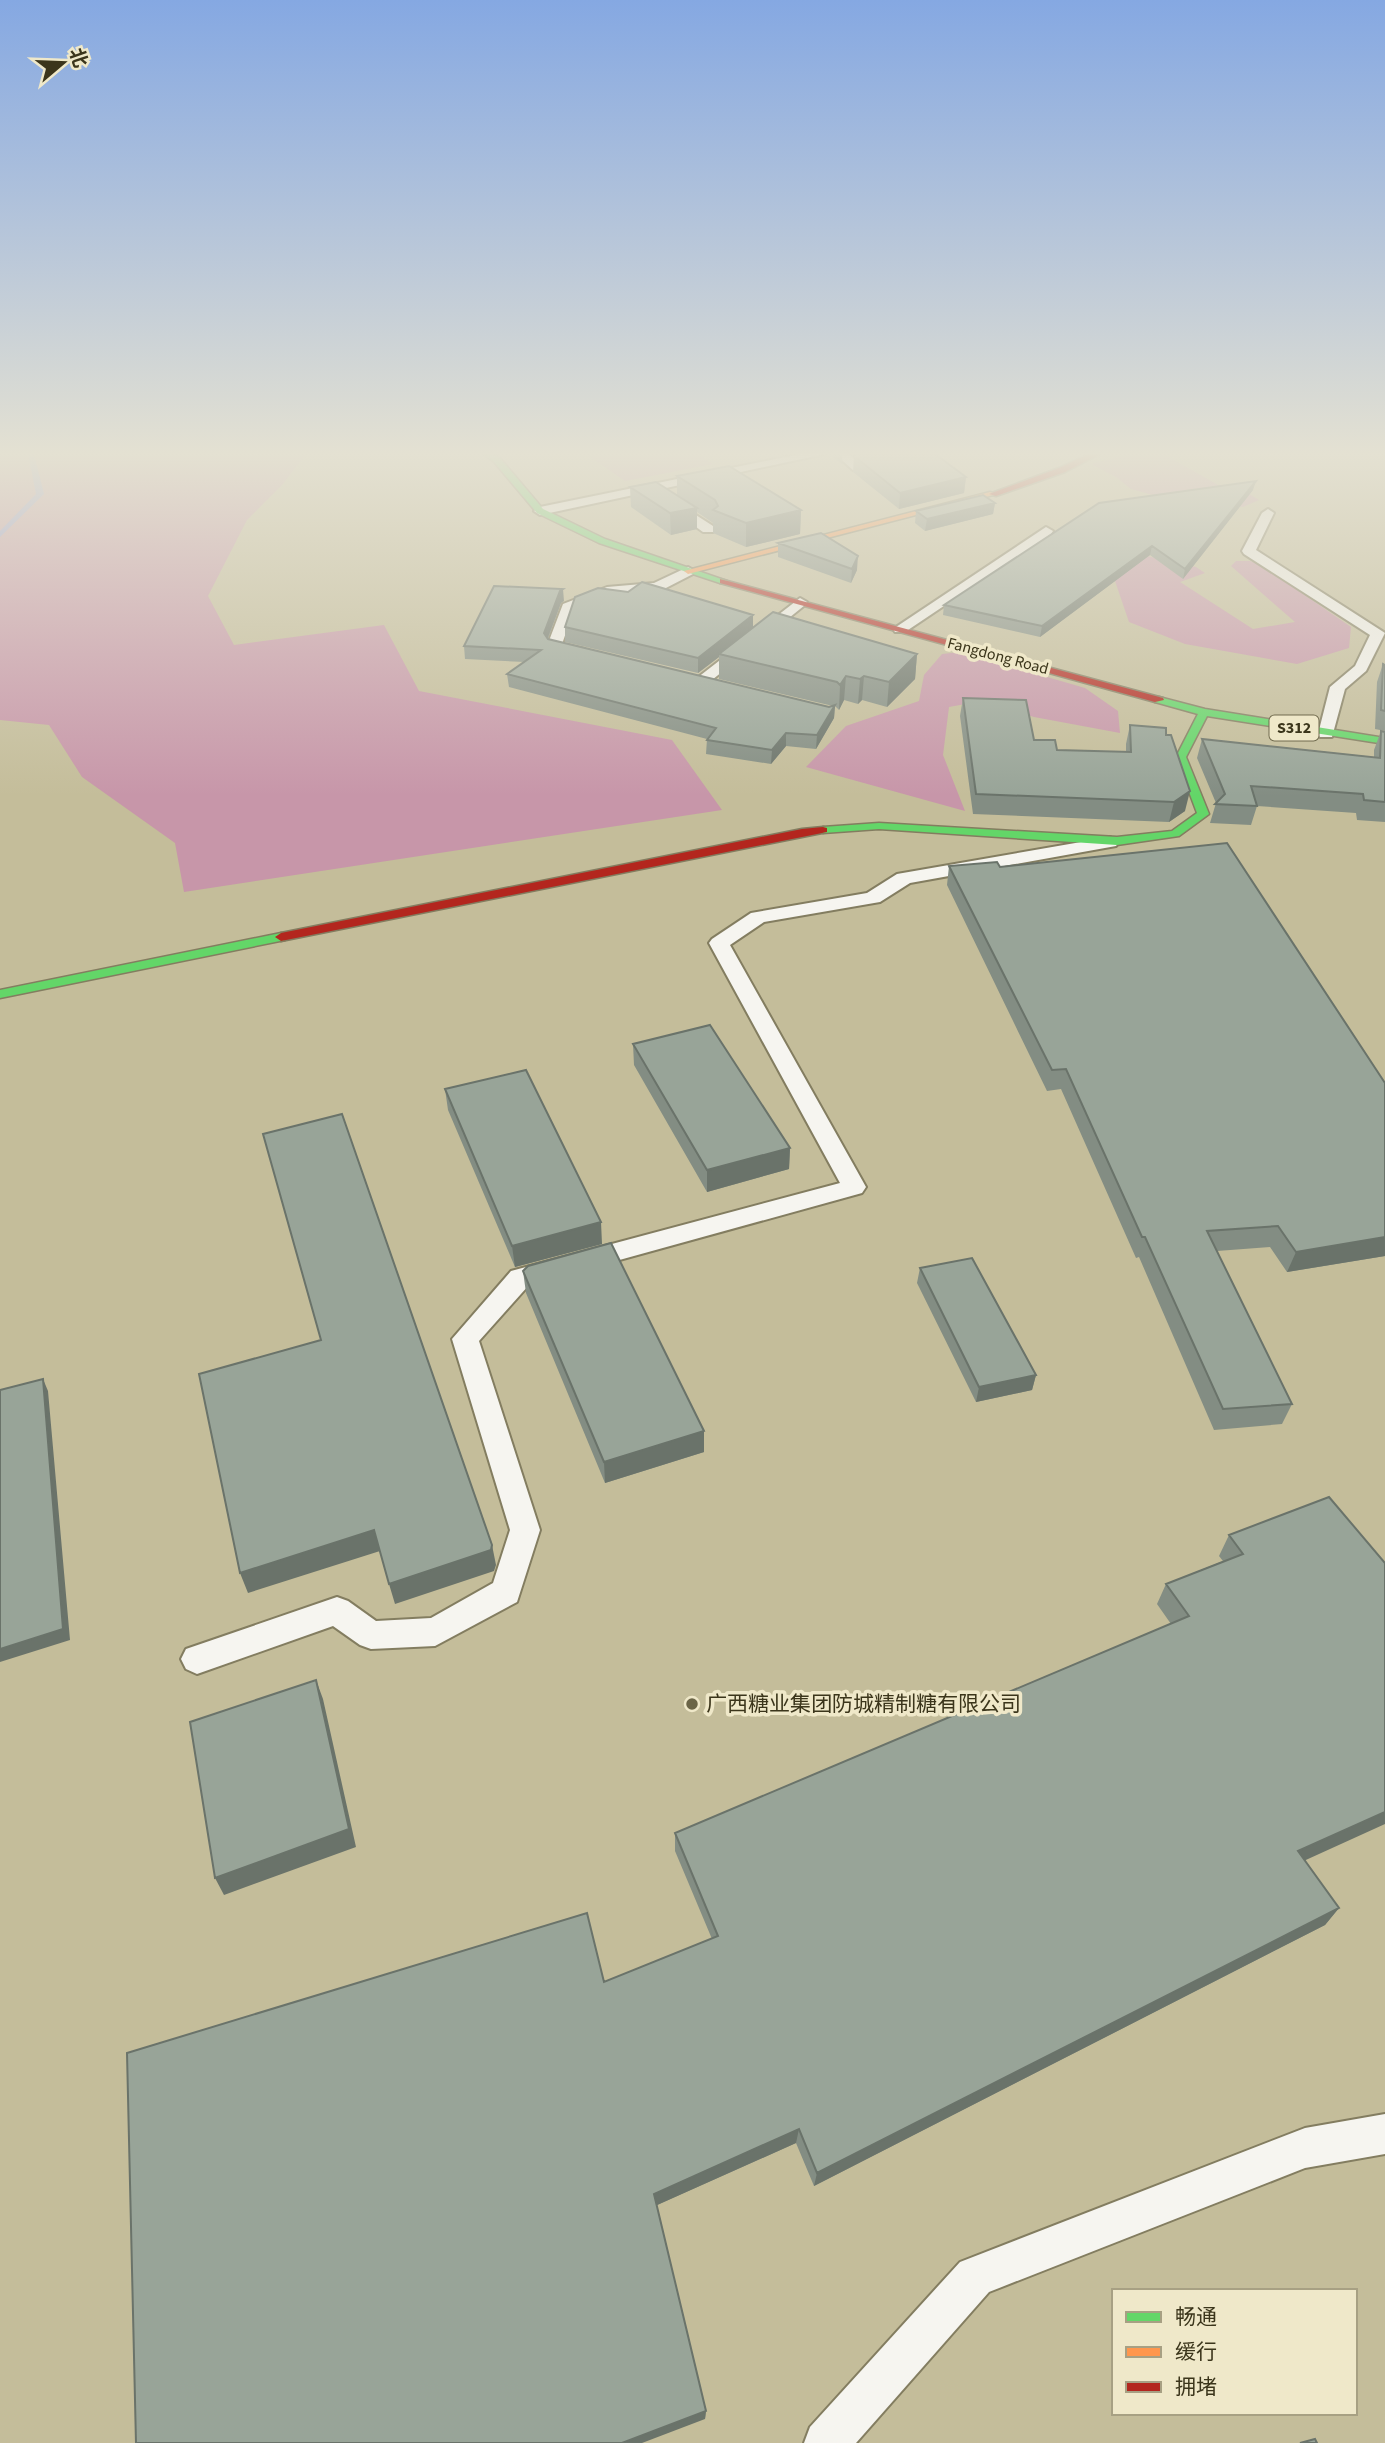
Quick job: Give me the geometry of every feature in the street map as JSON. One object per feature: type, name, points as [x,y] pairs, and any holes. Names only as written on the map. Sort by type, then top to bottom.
[{"type":"street","name":"Fangdong Road","points":[[680,568],[1204,712],[1326,734],[1385,741]]},
{"type":"street","points":[[688,571],[700,568]]},
{"type":"street","points":[[0,994],[802,832],[879,826],[1117,841],[1175,834],[1203,814],[1181,757],[1204,712]]},
{"type":"lane","points":[[900,629],[991,568]]},
{"type":"lane","points":[[1275,568],[1378,634],[1361,668],[1338,687],[1326,734]]},
{"type":"lane","points":[[594,656],[554,646],[568,607],[607,591],[657,587],[688,571]]},
{"type":"lane","points":[[702,681],[800,602]]},
{"type":"lane","points":[[197,1660],[337,1611],[371,1634],[435,1632],[506,1592],[526,1530],[465,1339],[520,1278],[854,1188],[719,943],[758,917],[873,898],[904,878],[1117,841]]},
{"type":"lane","points":[[826,2443],[975,2277],[1305,2148],[1385,2134]]},
{"type":"shaded area","points":[[0,568],[222,568],[208,596],[234,645],[384,625],[419,691],[672,740],[722,810],[184,892],[175,843],[82,777],[49,725],[0,720]]},
{"type":"shaded area","points":[[1131,568],[1198,568],[1205,573],[1180,582],[1253,629],[1295,622],[1233,568],[1265,568],[1351,627],[1349,648],[1297,664],[1185,644],[1129,622],[1115,581]]},
{"type":"shaded area","points":[[961,652],[1085,688],[1118,711],[1120,733],[1034,717],[982,701],[949,707],[943,755],[965,811],[806,767],[846,726],[919,701],[924,675],[942,654]]},
{"type":"building","points":[[1000,568],[1122,568],[1042,626],[944,605]]},
{"type":"building","points":[[642,582],[753,615],[698,658],[565,627],[575,597],[598,588],[628,592]]},
{"type":"building","points":[[494,586],[563,589],[544,633],[548,639],[829,707],[835,705],[817,735],[786,733],[772,750],[707,740],[716,728],[507,674],[541,650],[464,646]]},
{"type":"building","points":[[773,612],[917,654],[889,682],[864,676],[860,679],[846,676],[840,685],[837,682],[719,654]]},
{"type":"building","points":[[1383,664],[1385,665],[1385,711],[1381,710]]},
{"type":"building","points":[[963,698],[1026,700],[1034,740],[1055,740],[1057,750],[1131,752],[1130,725],[1166,728],[1166,735],[1171,735],[1190,791],[1174,802],[976,794]]},
{"type":"building","points":[[1381,731],[1385,732],[1385,802],[1364,800],[1363,794],[1251,786],[1257,806],[1215,804],[1225,794],[1202,739],[1380,758]]},
{"type":"building","points":[[1227,843],[1385,1083],[1385,1237],[1296,1252],[1278,1226],[1207,1231],[1292,1404],[1223,1409],[1066,1069],[1052,1070],[949,866],[997,862],[1000,867]]},
{"type":"building","points":[[710,1025],[790,1148],[707,1170],[633,1044]]},
{"type":"building","points":[[526,1070],[601,1222],[512,1246],[445,1089]]},
{"type":"building","points":[[342,1114],[492,1545],[491,1550],[389,1584],[374,1530],[240,1573],[199,1374],[321,1340],[263,1134]]},
{"type":"building","points":[[611,1243],[704,1431],[604,1462],[523,1271],[528,1266]]},
{"type":"building","points":[[972,1258],[1036,1375],[979,1387],[920,1268]]},
{"type":"building","points":[[43,1379],[63,1629],[0,1649],[0,1390]]},
{"type":"building","points":[[1329,1497],[1385,1563],[1385,1812],[1298,1851],[1339,1908],[817,2173],[799,2129],[654,2194],[706,2411],[622,2443],[136,2443],[127,2053],[587,1913],[604,1982],[718,1936],[675,1833],[1189,1616],[1166,1584],[1243,1554],[1229,1535]]},
{"type":"building","points":[[316,1680],[349,1829],[215,1878],[190,1722]]},
{"type":"building","points":[[1315,2439],[1317,2443],[1300,2443]]},
{"type":"traffic: fast","points":[[684,568],[723,581]]},
{"type":"traffic: fast","points":[[1159,700],[1204,712],[1385,741]]},
{"type":"traffic: fast","points":[[823,830],[879,826],[1117,841],[1175,834],[1203,814],[1181,757],[1204,712]]},
{"type":"traffic: fast","points":[[0,994],[281,937]]},
{"type":"traffic: slow","points":[[688,571],[700,568]]},
{"type":"traffic: jam","points":[[723,581],[1159,700]]},
{"type":"traffic: jam","points":[[281,937],[802,832],[823,830]]},
{"type":"place","name":"广西糖业集团防城精制糖有限公司","points":[[692,1704]]}]
